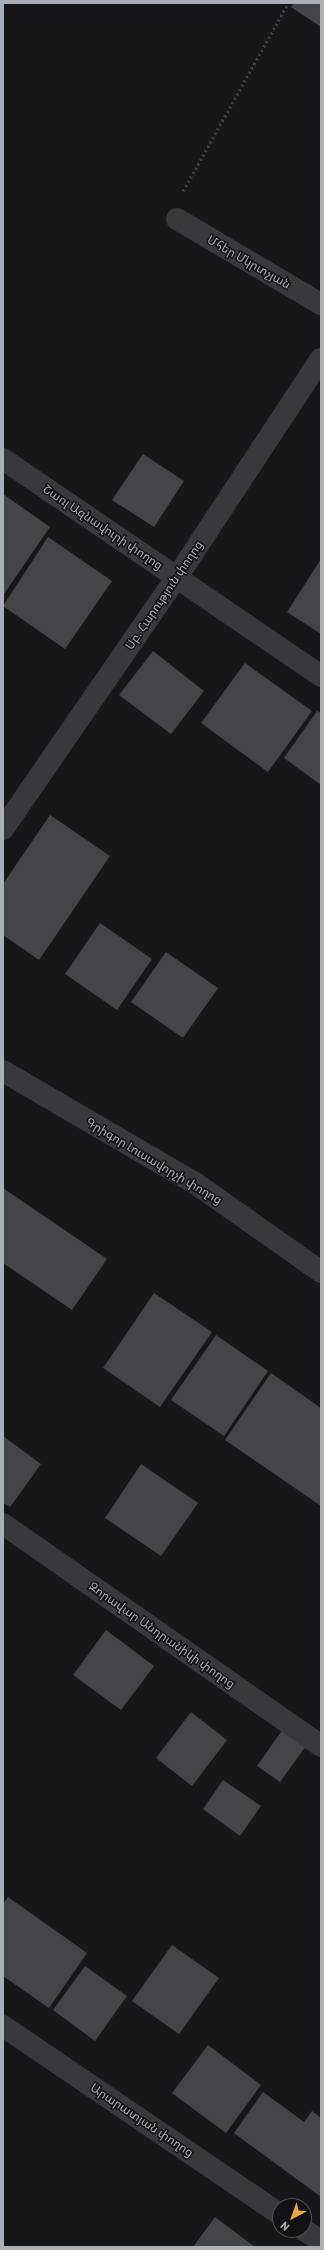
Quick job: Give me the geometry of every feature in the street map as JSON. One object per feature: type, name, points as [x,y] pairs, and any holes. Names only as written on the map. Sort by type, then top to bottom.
[{"type":"street","name":"Մհեր Մկրտչյան","points":[[177,219],[321,304]]},
{"type":"street","name":"Սբ. Հարություն փողոց","points":[[3,829],[177,577],[321,359]]},
{"type":"street","name":"Շառլ Ազնավուրի փողոց","points":[[3,459],[321,676]]},
{"type":"street","name":"Գրիգոր Լուսավորչի փողոց","points":[[3,1071],[195,1183],[321,1272]]},
{"type":"street","name":"Զորավար Անդրանիկի փողոց","points":[[3,1524],[321,1746]]},
{"type":"street","name":"Արարատյան փողոց","points":[[3,2026],[272,2209]]},
{"type":"street","points":[[312,2236],[321,2242],[318,2247]]},
{"type":"path","points":[[177,219],[183,190],[288,3]]},
{"type":"building","points":[[294,3],[321,3],[321,27],[291,7]]},
{"type":"building","points":[[143,454],[184,481],[154,527],[112,500]]},
{"type":"building","points":[[3,494],[50,527],[4,594],[3,594]]},
{"type":"building","points":[[48,537],[112,581],[65,649],[3,606]]},
{"type":"building","points":[[321,559],[321,634],[287,612]]},
{"type":"building","points":[[153,651],[204,691],[171,734],[119,695]]},
{"type":"building","points":[[245,663],[312,711],[268,772],[201,723]]},
{"type":"building","points":[[317,711],[321,713],[321,785],[284,758]]},
{"type":"building","points":[[50,815],[110,856],[39,960],[3,935],[3,884]]},
{"type":"building","points":[[100,923],[152,959],[117,1010],[65,974]]},
{"type":"building","points":[[166,952],[218,988],[183,1038],[131,1002]]},
{"type":"building","points":[[3,1188],[107,1259],[72,1310],[3,1263]]},
{"type":"building","points":[[154,1293],[212,1332],[160,1407],[103,1368]]},
{"type":"building","points":[[216,1335],[268,1371],[224,1436],[171,1400]]},
{"type":"building","points":[[271,1373],[321,1408],[321,1506],[225,1440]]},
{"type":"building","points":[[3,1436],[41,1464],[10,1507],[3,1503]]},
{"type":"building","points":[[141,1464],[198,1503],[161,1556],[105,1518]]},
{"type":"building","points":[[106,1630],[154,1666],[121,1710],[73,1675]]},
{"type":"building","points":[[191,1712],[227,1740],[192,1786],[156,1758]]},
{"type":"building","points":[[283,1729],[306,1746],[280,1782],[257,1766]]},
{"type":"building","points":[[223,1780],[261,1806],[240,1836],[203,1809]]},
{"type":"building","points":[[8,1897],[87,1953],[49,2008],[3,1976],[3,1904]]},
{"type":"building","points":[[172,1945],[219,1978],[179,2034],[132,2001]]},
{"type":"building","points":[[85,1966],[127,1996],[95,2041],[53,2010]]},
{"type":"building","points":[[208,2045],[261,2085],[226,2133],[172,2093]]},
{"type":"building","points":[[263,2092],[304,2122],[312,2111],[321,2118],[321,2197],[234,2133]]},
{"type":"building","points":[[215,2217],[255,2247],[193,2247]]}]
